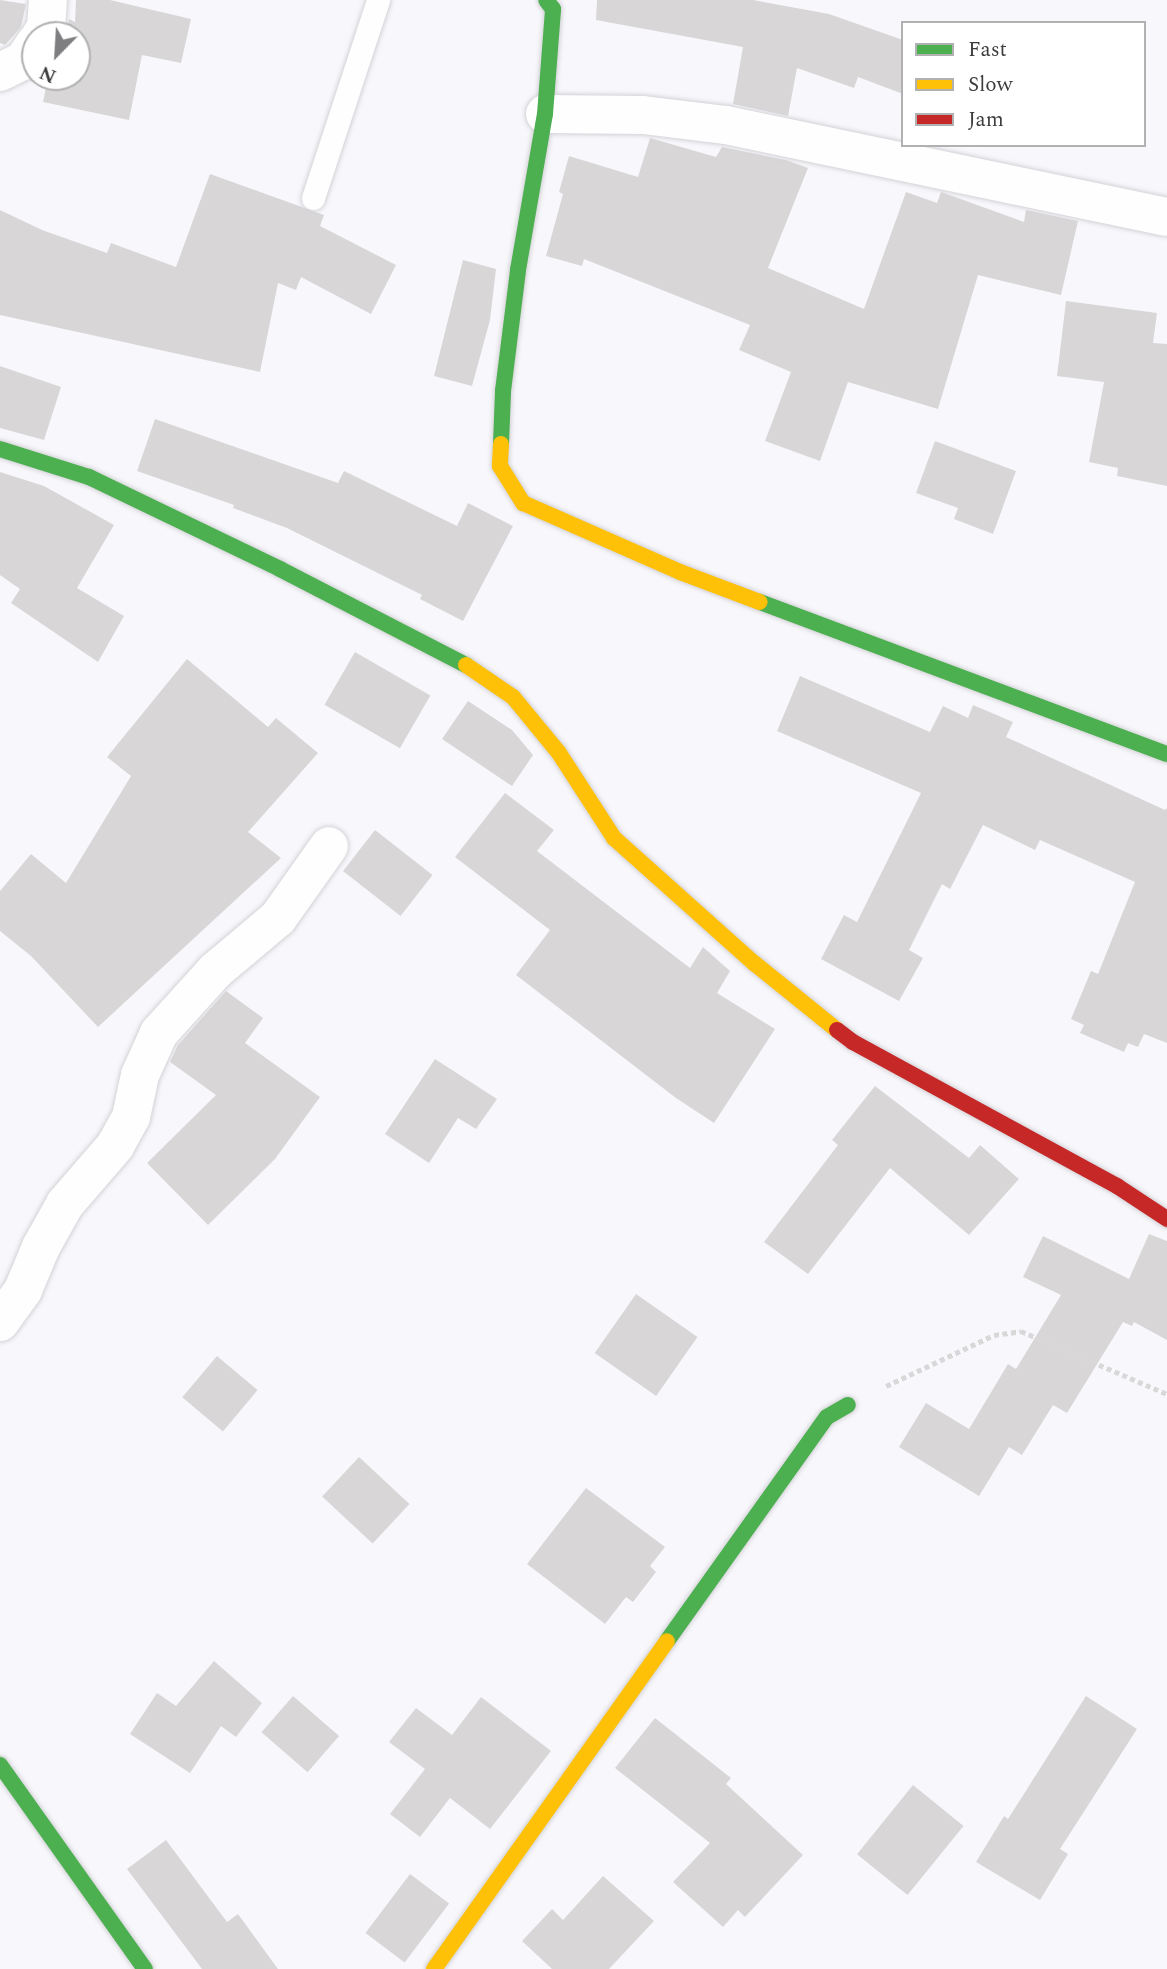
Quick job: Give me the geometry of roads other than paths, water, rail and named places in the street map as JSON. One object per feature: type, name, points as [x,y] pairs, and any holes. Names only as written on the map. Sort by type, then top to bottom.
[{"type":"street","points":[[46,21],[48,0]]},
{"type":"street","points":[[546,0],[553,9],[545,114],[518,270],[503,391],[500,466],[523,503],[680,572],[1167,754]]},
{"type":"street","points":[[0,72],[21,62]]},
{"type":"street","points":[[545,114],[643,115],[726,125],[1167,217]]},
{"type":"street","points":[[0,449],[89,477],[281,569],[475,670],[513,698],[559,753],[614,838],[754,963],[843,1034],[1117,1186],[1167,1219]]},
{"type":"street","points":[[0,1322],[23,1290],[41,1247],[65,1204],[115,1146],[131,1117],[140,1075],[159,1033],[215,971],[278,918],[330,846]]},
{"type":"street","points":[[434,1969],[827,1417],[848,1405]]},
{"type":"street","points":[[0,1765],[145,1969]]},
{"type":"lane","points":[[313,198],[378,0]]}]
